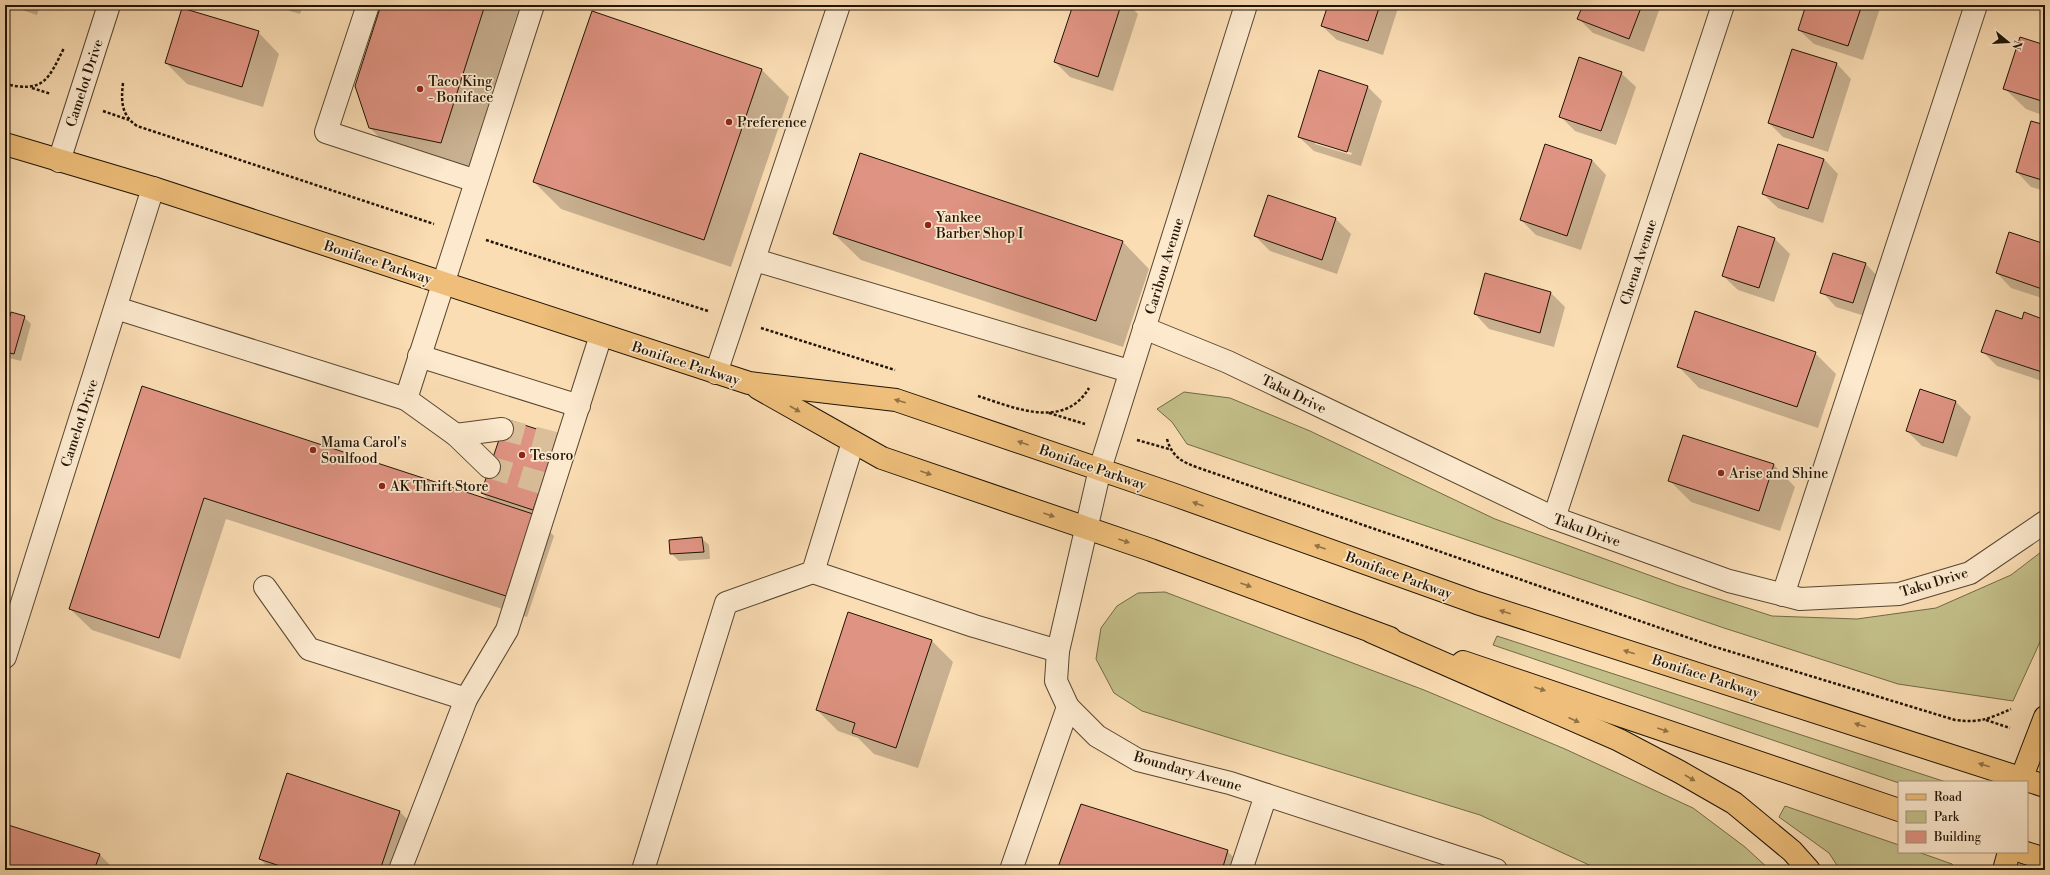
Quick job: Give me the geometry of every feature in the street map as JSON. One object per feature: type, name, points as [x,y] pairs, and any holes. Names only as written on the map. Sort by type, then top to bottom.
[{"type":"main road","name":"Boniface Parkway","points":[[5,144],[154,188],[749,383],[896,400],[1100,469],[1477,603],[2020,779]]},
{"type":"main road","name":"Boniface Parkway","points":[[749,383],[882,458],[1087,528],[1372,632],[1898,810]]},
{"type":"main road","points":[[1372,632],[1618,740],[1680,772],[1734,803],[1792,851],[1809,870]]},
{"type":"main road","points":[[2020,779],[2045,717]]},
{"type":"main road","name":"Boniface Parkway","points":[[2028,781],[2045,786]]},
{"type":"main road","points":[[2004,870],[2009,853]]},
{"type":"main road","points":[[2026,853],[2045,859]]},
{"type":"street","name":"Camelot Drive","points":[[59,161],[109,5]]},
{"type":"street","points":[[368,5],[326,132],[476,181]]},
{"type":"street","points":[[406,399],[533,5]]},
{"type":"street","points":[[716,373],[839,5]]},
{"type":"street","name":"Caribou Avenue","points":[[1087,528],[1100,469],[1129,371],[1246,5]]},
{"type":"street","name":"Chena Avenue","points":[[1554,518],[1723,5]]},
{"type":"street","points":[[1783,595],[1976,5]]},
{"type":"street","name":"Camelot Drive","points":[[5,657],[154,188]]},
{"type":"street","points":[[755,260],[1129,371]]},
{"type":"street","points":[[116,308],[406,399],[456,435],[489,467]]},
{"type":"street","name":"Taku Drive","points":[[1144,328],[1228,362],[1554,518],[1729,582],[1800,599],[1899,594],[1970,573],[2045,522]]},
{"type":"street","points":[[400,870],[466,699],[507,630],[547,485],[560,445],[579,406],[601,335]]},
{"type":"street","points":[[419,356],[579,406]]},
{"type":"street","points":[[456,435],[502,429]]},
{"type":"street","points":[[813,572],[853,442]]},
{"type":"street","name":"Boundary Aveune","points":[[1087,528],[1058,651],[1056,681],[1068,707],[1097,736],[1138,760],[1230,783],[1496,870]]},
{"type":"street","points":[[643,870],[726,603],[813,572],[974,626],[1058,651]]},
{"type":"street","points":[[266,587],[309,649],[466,699]]},
{"type":"street","points":[[1011,870],[1068,707]]},
{"type":"street","points":[[1241,870],[1266,795]]},
{"type":"path","points":[[5,84],[20,88],[32,88],[42,83],[50,75],[64,48]]},
{"type":"path","points":[[123,82],[121,98],[123,109],[129,120],[137,126],[460,232],[898,371]]},
{"type":"path","points":[[973,395],[1018,409],[1034,412],[1049,413],[1065,410],[1075,405],[1085,395],[1104,364]]},
{"type":"path","points":[[1167,439],[1170,449],[1176,457],[1183,462],[1712,646],[1955,720],[1971,722],[1986,720],[2011,709]]},
{"type":"green space","points":[[1184,392],[1230,398],[1310,431],[1495,519],[1679,586],[1772,616],[1857,619],[1936,608],[2011,575],[2045,549],[2045,631],[2013,701],[1898,684],[1724,628],[1187,444],[1172,422],[1157,409]]},
{"type":"green space","points":[[1165,592],[1424,690],[1565,749],[1693,808],[1745,847],[1770,870],[1600,870],[1480,815],[1142,711],[1114,693],[1096,659],[1101,628],[1117,606],[1138,593]]},
{"type":"green space","points":[[1497,636],[1943,781],[1898,781],[1898,783],[1493,645]]},
{"type":"green space","points":[[1785,806],[1898,845],[1898,853],[1921,853],[1952,864],[1955,870],[1840,870],[1829,853],[1779,817]]},
{"type":"building","points":[[381,5],[485,5],[441,143],[369,128],[355,86]]},
{"type":"building","points":[[1073,5],[1121,5],[1098,77],[1054,62]]},
{"type":"building","points":[[1328,5],[1380,5],[1368,41],[1321,26]]},
{"type":"building","points":[[1583,5],[1642,5],[1629,39],[1577,19]]},
{"type":"building","points":[[1806,5],[1862,5],[1848,46],[1798,30]]},
{"type":"building","points":[[182,8],[259,31],[242,87],[165,63]]},
{"type":"building","points":[[592,11],[762,69],[704,240],[533,182]]},
{"type":"building","points":[[2020,37],[2045,45],[2045,102],[2003,89]]},
{"type":"building","points":[[1792,49],[1837,63],[1813,138],[1768,123]]},
{"type":"building","points":[[1579,57],[1622,72],[1601,131],[1559,117]]},
{"type":"building","points":[[1319,70],[1368,86],[1347,152],[1298,137]]},
{"type":"building","points":[[2031,121],[2045,125],[2045,181],[2016,172]]},
{"type":"building","points":[[1545,144],[1592,160],[1567,236],[1520,220]]},
{"type":"building","points":[[1778,144],[1824,159],[1808,209],[1762,194]]},
{"type":"building","points":[[860,153],[1123,241],[1096,321],[833,234]]},
{"type":"building","points":[[1268,195],[1336,218],[1322,260],[1254,236]]},
{"type":"building","points":[[1738,226],[1775,238],[1759,288],[1722,276]]},
{"type":"building","points":[[2009,232],[2045,244],[2045,290],[1996,273]]},
{"type":"building","points":[[1833,253],[1866,263],[1853,303],[1820,293]]},
{"type":"building","points":[[1485,273],[1551,292],[1540,333],[1474,314]]},
{"type":"building","points":[[1996,310],[2022,319],[2024,312],[2045,320],[2045,373],[1981,352]]},
{"type":"building","points":[[1695,311],[1816,352],[1797,407],[1677,367]]},
{"type":"building","points":[[11,312],[25,316],[14,354],[5,352],[5,334]]},
{"type":"building","points":[[142,386],[533,514],[506,596],[204,498],[159,638],[69,609]]},
{"type":"building","points":[[1920,389],[1956,401],[1943,443],[1906,431]]},
{"type":"building","name":"Tesoro","points":[[506,419],[558,436],[533,510],[481,493]]},
{"type":"building","name":"Arise and Shine","points":[[1683,435],[1774,464],[1759,511],[1668,481]]},
{"type":"building","points":[[702,537],[704,552],[670,554],[669,540]]},
{"type":"building","points":[[848,612],[932,640],[896,748],[852,733],[855,723],[816,710]]},
{"type":"building","points":[[287,773],[400,811],[380,870],[292,870],[259,859]]},
{"type":"building","points":[[1081,804],[1228,850],[1222,870],[1057,870]]},
{"type":"building","points":[[5,824],[100,854],[94,870],[5,870]]},
{"type":"tunnel","points":[[502,429],[555,443]]},
{"type":"tunnel","points":[[489,467],[542,483]]},
{"type":"place","name":"Taco King - Boniface","points":[[420,89]]},
{"type":"place","name":"Preference","points":[[729,122]]},
{"type":"place","name":"Yankee Barber Shop I","points":[[928,225]]},
{"type":"place","name":"Mama Carol's Soulfood","points":[[313,450]]},
{"type":"place","name":"Tesoro","points":[[522,455]]},
{"type":"place","name":"Arise and Shine","points":[[1721,473]]},
{"type":"place","name":"AK Thrift Store","points":[[382,486]]}]
